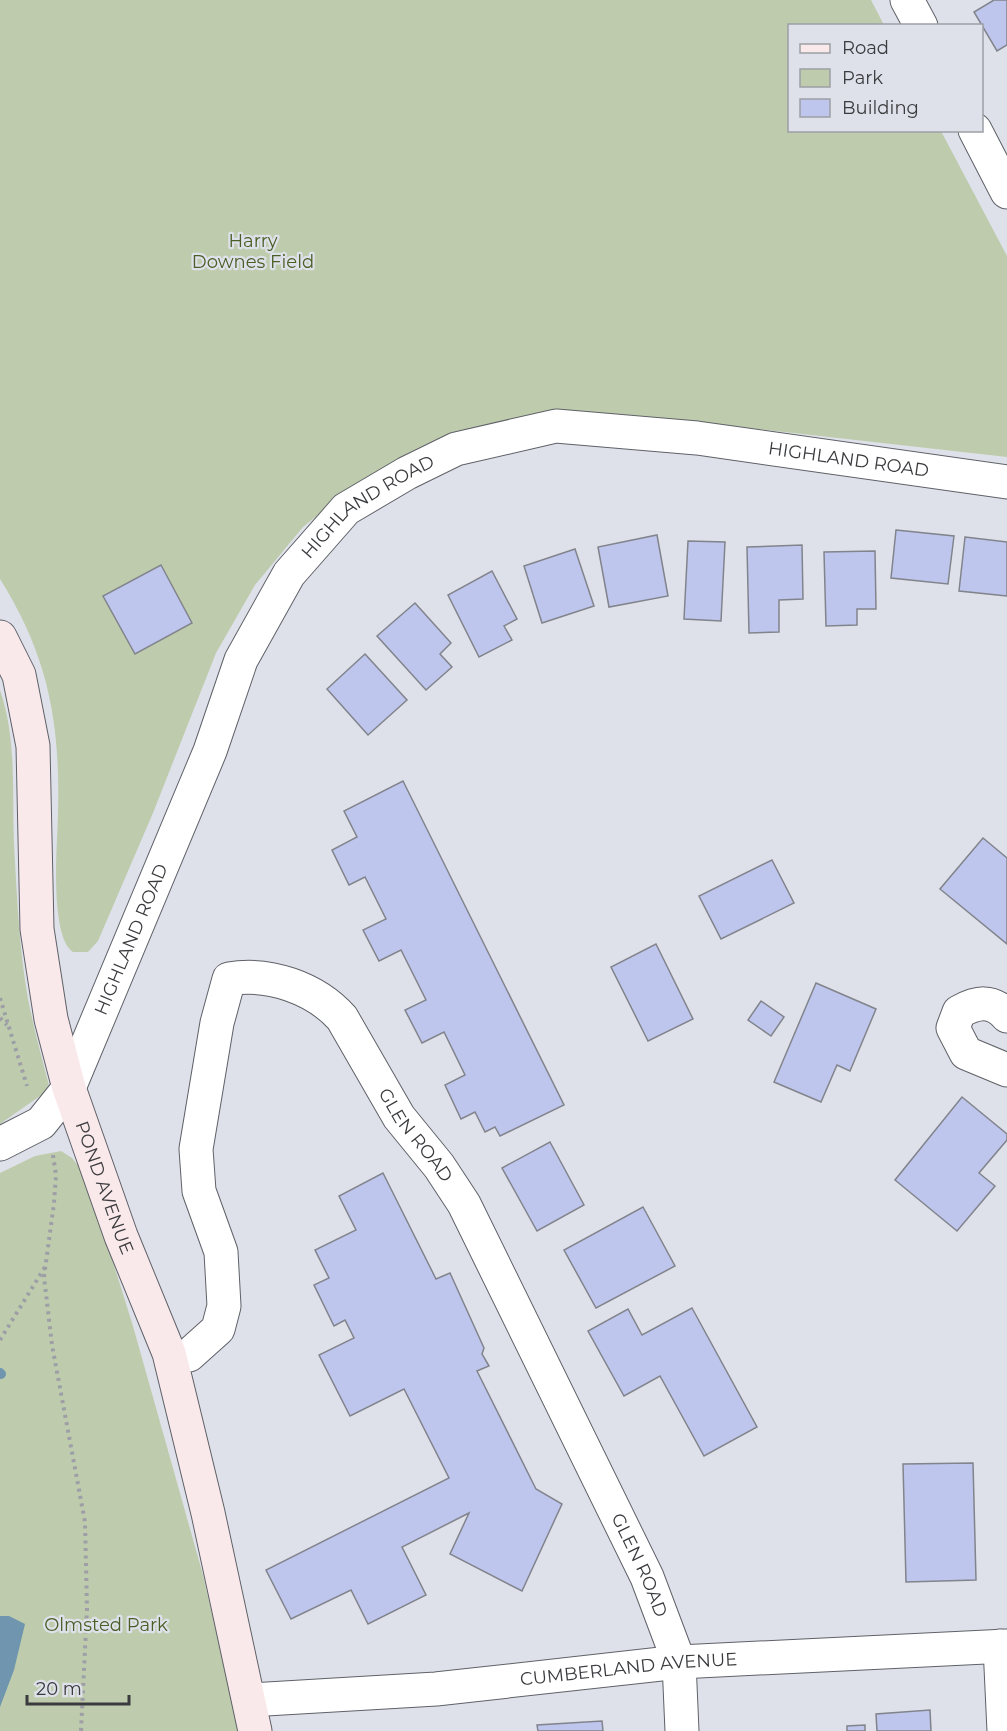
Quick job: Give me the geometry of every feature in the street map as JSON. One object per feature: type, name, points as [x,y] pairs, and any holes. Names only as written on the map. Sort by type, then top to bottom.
[{"type":"main road","name":"POND AVENUE","points":[[0,637],[19,675],[33,746],[33,848],[39,955],[51,1019],[69,1088],[121,1236],[169,1353],[252,1716]]},
{"type":"street","points":[[908,0],[920,24]]},
{"type":"street","points":[[976,132],[1007,192]]},
{"type":"street","name":"HIGHLAND ROAD","points":[[0,1144],[41,1123],[69,1088],[210,751],[241,660],[289,574],[346,509],[407,472],[456,449],[556,426],[697,438],[1007,482]]},
{"type":"street","name":"GLEN ROAD","points":[[189,1355],[218,1329],[224,1306],[221,1252],[199,1191],[196,1149],[217,1023],[229,979],[248,976],[308,991],[330,1005],[342,1018],[399,1117],[439,1166],[464,1204],[647,1577],[679,1662],[682,1731]]},
{"type":"street","points":[[1007,1016],[1000,1009],[988,1003],[974,1004],[959,1012],[953,1028],[966,1053],[1007,1070]]},
{"type":"street","points":[[1004,1646],[1004,1731]]},
{"type":"street","name":"CUMBERLAND AVENUE","points":[[252,1716],[436,1689],[679,1662],[1004,1646]]},
{"type":"path","points":[[0,998],[29,1091]]},
{"type":"path","points":[[0,1018],[7,1026]]},
{"type":"path","points":[[51,1148],[56,1175],[55,1195],[45,1267],[52,1345],[85,1522],[87,1609],[81,1731]]},
{"type":"path","points":[[0,1340],[45,1267]]},
{"type":"green space","name":"Harry Downes Field","points":[[0,0],[871,0],[883,24],[788,24],[788,132],[942,132],[1007,256],[1007,457],[641,416],[587,413],[453,435],[427,444],[361,480],[303,527],[255,585],[216,653],[153,813],[98,941],[88,952],[73,952],[66,944],[58,917],[56,864],[58,767],[51,703],[32,642],[0,579]]},
{"type":"green space","points":[[0,690],[11,747],[14,844],[22,961],[30,1010],[50,1089],[0,1124]]},
{"type":"green space","name":"Olmsted Park","points":[[61,1151],[72,1158],[80,1168],[93,1198],[133,1326],[203,1575],[239,1731],[0,1731],[0,1173],[35,1156]]},
{"type":"water","points":[[0,1616],[9,1616],[25,1624],[14,1670],[0,1707]]},
{"type":"building","points":[[994,0],[1007,0],[1007,45],[997,51],[974,12]]},
{"type":"building","points":[[896,530],[954,536],[948,584],[891,578]]},
{"type":"building","points":[[657,535],[668,596],[609,607],[598,547]]},
{"type":"building","points":[[965,537],[1007,542],[1007,596],[959,591]]},
{"type":"building","points":[[688,541],[725,542],[721,621],[684,619]]},
{"type":"building","points":[[802,545],[803,599],[779,600],[779,632],[749,633],[747,547]]},
{"type":"building","points":[[575,549],[594,606],[542,623],[524,566]]},
{"type":"building","points":[[875,551],[876,609],[857,609],[857,625],[826,626],[824,552]]},
{"type":"building","points":[[161,565],[192,623],[135,654],[103,596]]},
{"type":"building","points":[[492,571],[517,619],[504,626],[512,640],[479,657],[448,595]]},
{"type":"building","points":[[415,603],[451,643],[440,654],[452,667],[426,690],[377,636]]},
{"type":"building","points":[[365,654],[407,700],[368,735],[327,689]]},
{"type":"building","points":[[403,781],[564,1105],[500,1136],[495,1127],[485,1132],[475,1112],[461,1119],[445,1085],[465,1075],[444,1032],[422,1043],[405,1010],[426,1000],[401,950],[379,961],[363,930],[386,919],[365,877],[349,885],[332,850],[357,837],[344,811]]},
{"type":"building","points":[[983,838],[1007,858],[1007,944],[940,889]]},
{"type":"building","points":[[772,860],[794,903],[721,939],[699,896]]},
{"type":"building","points":[[656,944],[693,1019],[648,1041],[611,967]]},
{"type":"building","points":[[816,983],[876,1009],[850,1071],[837,1065],[821,1102],[774,1082]]},
{"type":"building","points":[[761,1001],[784,1017],[771,1036],[748,1020]]},
{"type":"building","points":[[962,1097],[1007,1134],[1007,1140],[979,1173],[995,1186],[957,1231],[895,1180]]},
{"type":"building","points":[[550,1142],[584,1205],[537,1231],[502,1168]]},
{"type":"building","points":[[383,1173],[436,1279],[450,1273],[484,1348],[482,1354],[489,1366],[477,1371],[536,1489],[562,1504],[522,1591],[450,1554],[469,1513],[402,1547],[426,1595],[368,1624],[351,1590],[291,1619],[266,1570],[449,1478],[404,1389],[350,1416],[319,1355],[354,1338],[345,1320],[334,1326],[314,1285],[329,1278],[315,1250],[356,1230],[339,1196]]},
{"type":"building","points":[[643,1207],[675,1266],[596,1308],[564,1250]]},
{"type":"building","points":[[692,1308],[757,1427],[704,1456],[660,1376],[624,1396],[588,1331],[628,1309],[642,1335]]},
{"type":"building","points":[[973,1463],[976,1580],[906,1582],[903,1464]]},
{"type":"building","points":[[930,1710],[931,1731],[877,1731],[876,1714]]},
{"type":"building","points":[[602,1721],[603,1731],[538,1731],[537,1725]]},
{"type":"building","points":[[865,1725],[865,1731],[847,1731],[847,1726]]}]
